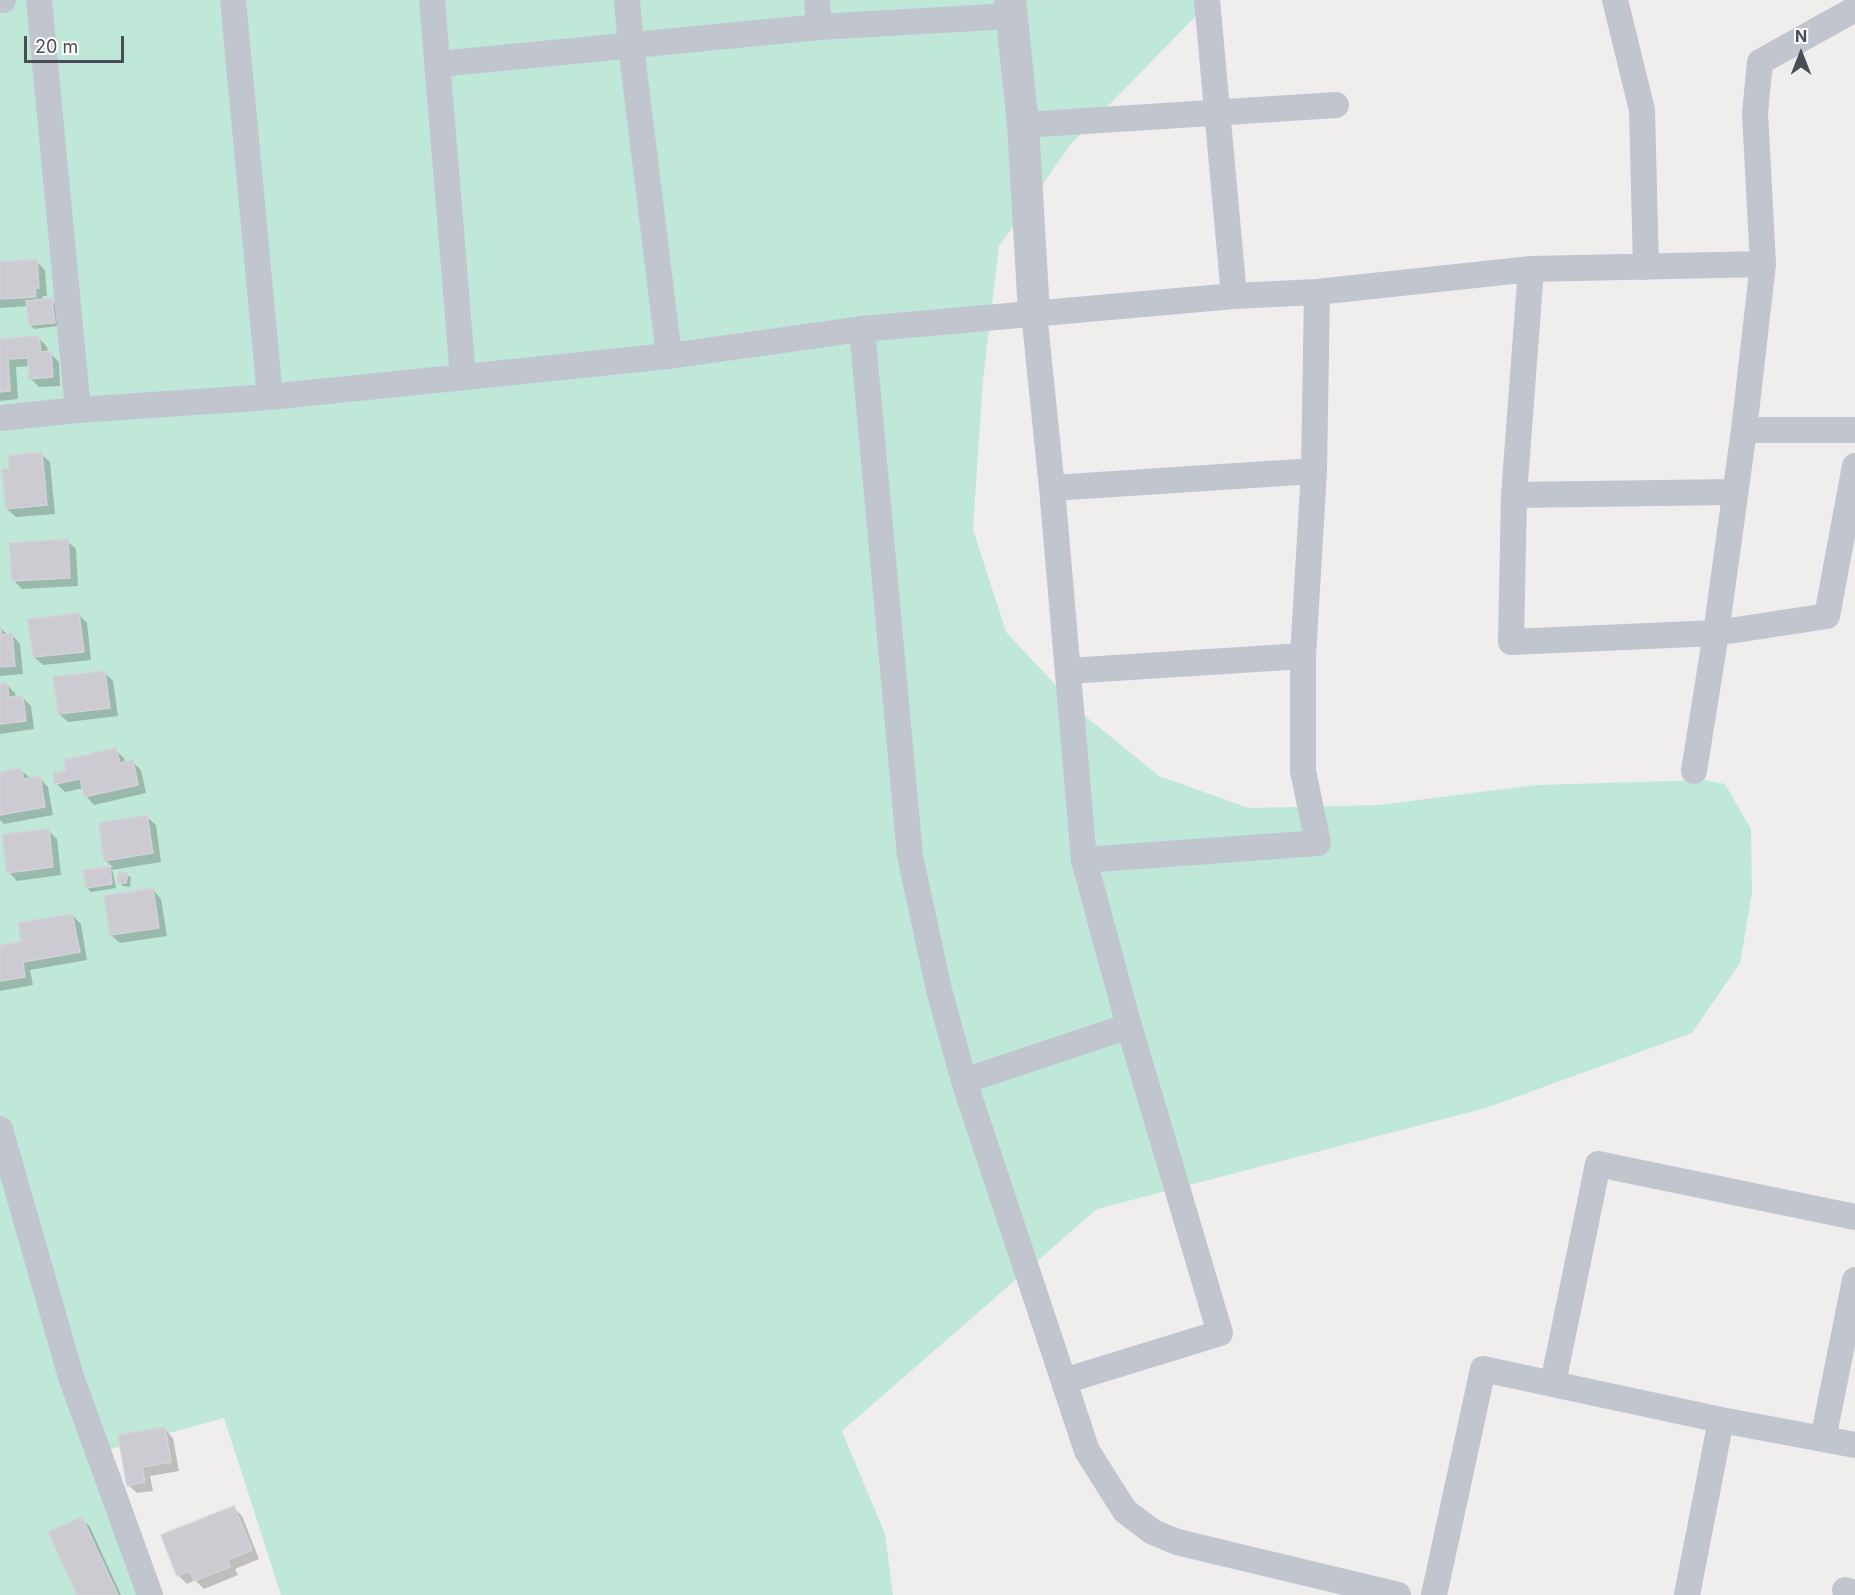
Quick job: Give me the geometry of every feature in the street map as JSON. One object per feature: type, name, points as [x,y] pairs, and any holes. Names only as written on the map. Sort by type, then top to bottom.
[{"type":"street","points":[[39,0],[78,410]]},
{"type":"street","points":[[233,0],[270,398]]},
{"type":"street","points":[[432,0],[439,64],[462,377]]},
{"type":"street","points":[[627,0],[669,356]]},
{"type":"street","points":[[817,0],[819,27]]},
{"type":"street","points":[[1207,0],[1234,296]]},
{"type":"street","points":[[1615,0],[1642,110],[1646,267]]},
{"type":"street","points":[[439,64],[1011,8],[1023,125],[1034,313],[1052,488],[1084,860],[1220,1333],[1064,1382]]},
{"type":"street","points":[[1694,771],[1744,430],[1763,264],[1755,113],[1760,62],[1855,9]]},
{"type":"street","points":[[1023,125],[1336,105]]},
{"type":"street","points":[[0,418],[78,410],[270,398],[669,356],[862,329],[1234,296],[1317,292],[1532,269],[1763,264]]},
{"type":"street","points":[[1532,269],[1514,495],[1511,642],[1716,633],[1827,616],[1855,466]]},
{"type":"street","points":[[1084,860],[1318,843],[1303,771],[1302,656],[1314,471],[1317,292]]},
{"type":"street","points":[[862,329],[910,856],[939,990],[964,1081],[1087,1451],[1125,1511],[1153,1532],[1177,1542],[1398,1595]]},
{"type":"street","points":[[1744,430],[1855,430]]},
{"type":"street","points":[[1052,488],[1314,471]]},
{"type":"street","points":[[1514,495],[1734,492]]},
{"type":"street","points":[[1068,671],[1302,656]]},
{"type":"street","points":[[964,1081],[1130,1026]]},
{"type":"street","points":[[0,1129],[71,1377],[150,1595]]},
{"type":"street","points":[[1553,1383],[1598,1164],[1855,1217]]},
{"type":"street","points":[[1822,1438],[1855,1280]]},
{"type":"street","points":[[1434,1595],[1483,1369],[1720,1420],[1855,1445]]},
{"type":"street","points":[[1687,1595],[1720,1420]]},
{"type":"green space","points":[[0,0],[1208,0],[1193,19],[1071,144],[999,246],[983,380],[973,529],[1006,632],[1083,714],[1159,776],[1249,808],[1378,805],[1536,785],[1705,780],[1725,784],[1751,829],[1752,893],[1740,963],[1692,1033],[1486,1108],[1097,1209],[842,1431],[885,1534],[893,1595],[281,1595],[224,1418],[103,1451],[148,1595],[0,1595]]},
{"type":"building","points":[[37,259],[39,288],[35,288],[36,297],[0,299],[0,262]]},
{"type":"building","points":[[52,298],[55,323],[29,325],[26,301]]},
{"type":"building","points":[[39,336],[41,352],[51,351],[53,377],[29,379],[28,358],[8,359],[10,391],[0,392],[0,339]]},
{"type":"building","points":[[42,452],[47,505],[6,509],[2,469],[9,469],[8,456]]},
{"type":"building","points":[[68,539],[70,578],[12,581],[9,543]]},
{"type":"building","points":[[79,613],[84,652],[33,657],[28,619]]},
{"type":"building","points":[[0,627],[2,635],[12,633],[15,666],[0,667]]},
{"type":"building","points":[[105,671],[110,708],[58,714],[53,677]]},
{"type":"building","points":[[7,683],[9,697],[23,696],[26,721],[0,724],[0,684]]},
{"type":"building","points":[[116,748],[120,763],[133,760],[138,785],[84,797],[80,779],[55,784],[53,773],[66,770],[64,760]]},
{"type":"building","points":[[21,768],[24,779],[40,776],[45,807],[0,815],[0,772]]},
{"type":"building","points":[[147,815],[153,853],[104,861],[99,823]]},
{"type":"building","points":[[49,829],[53,867],[7,873],[2,834]]},
{"type":"building","points":[[110,866],[112,884],[86,888],[83,870]]},
{"type":"building","points":[[119,872],[128,873],[126,883],[117,883]]},
{"type":"building","points":[[153,888],[159,928],[110,935],[104,896]]},
{"type":"building","points":[[72,914],[80,952],[23,962],[25,977],[0,981],[0,945],[21,942],[18,923]]},
{"type":"building","points":[[165,1427],[171,1462],[142,1467],[145,1482],[127,1486],[118,1435]]},
{"type":"building","points":[[234,1506],[252,1550],[228,1560],[230,1567],[194,1581],[190,1571],[177,1576],[161,1535]]},
{"type":"building","points":[[82,1517],[118,1595],[77,1595],[48,1532]]}]
